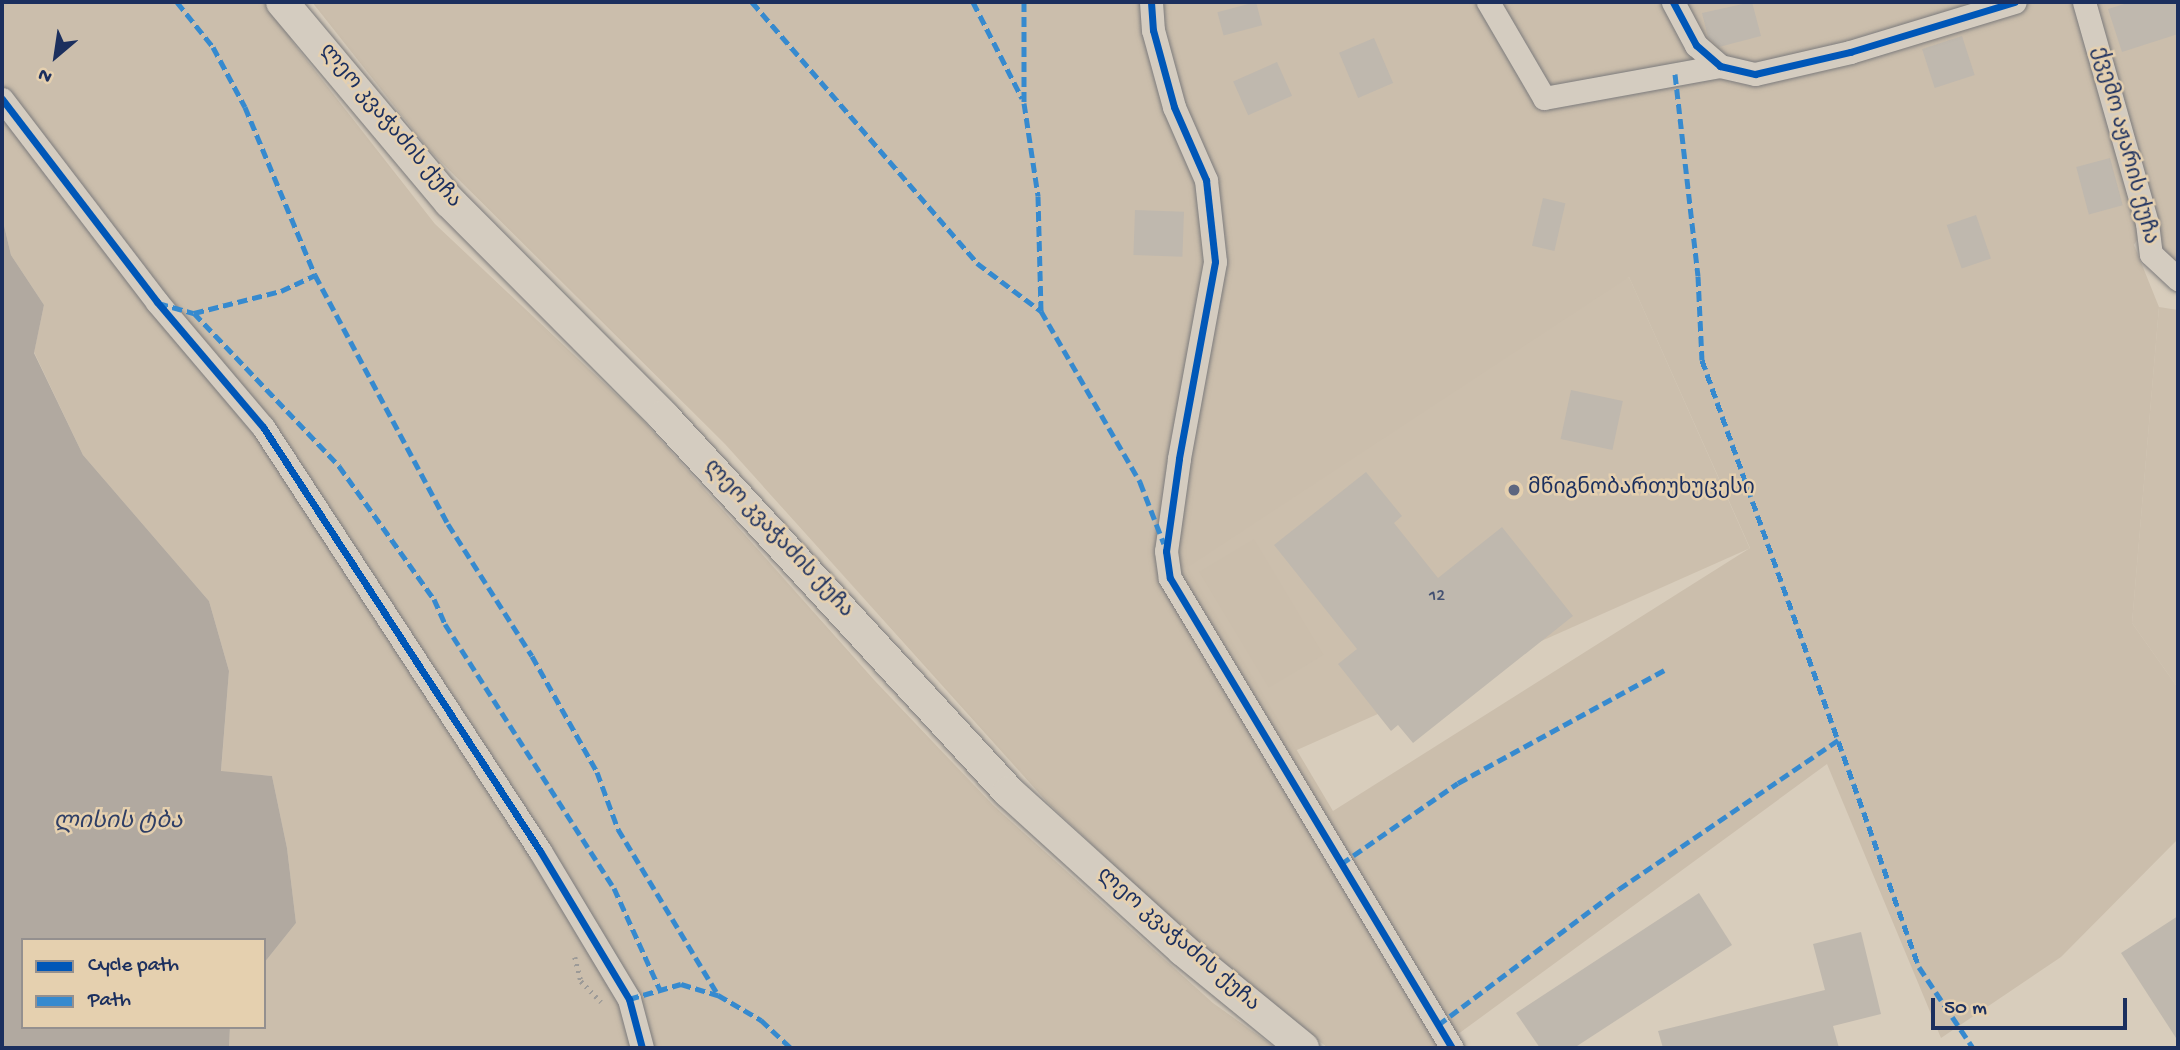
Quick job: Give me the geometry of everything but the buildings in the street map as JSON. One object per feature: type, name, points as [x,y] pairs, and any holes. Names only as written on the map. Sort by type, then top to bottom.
[{"type":"main road","name":"ლეო კვაჭაძის ქუჩა","points":[[282,2],[450,202],[663,416],[1009,792],[1182,950],[1303,1048]]},
{"type":"street","points":[[1151,2],[1153,30],[1174,107],[1206,180],[1215,262],[1177,472],[1166,551],[1170,578],[1452,1048]]},
{"type":"street","points":[[1488,2],[1544,98],[1720,66],[1755,74],[1850,52],[2014,2]]},
{"type":"street","points":[[1673,2],[1696,45],[1720,66]]},
{"type":"street","name":"ქვემო აჟარის ქუჩა","points":[[2084,2],[2147,223],[2151,254],[2178,279]]},
{"type":"street","points":[[2,99],[157,302],[263,427],[540,851],[629,999],[642,1048]]},
{"type":"shaded area","points":[[2,2],[269,2],[298,38],[291,40],[435,224],[641,418],[875,681],[993,805],[1213,1003],[1276,1048],[229,1048],[230,1029],[266,1029],[266,960],[296,923],[287,848],[272,776],[221,772],[229,671],[209,601],[83,455],[34,352],[44,305],[11,255],[2,217]]},
{"type":"shaded area","points":[[312,2],[2178,2],[2178,270],[2162,255],[2146,224],[2134,245],[2159,307],[2132,623],[2178,688],[2178,839],[2061,957],[1941,1038],[1827,764],[1439,1048],[1328,1048],[1205,951],[1047,802],[725,444],[429,150]],"holes":[[[1629,277],[1750,548],[1333,811],[1188,567]]]},
{"type":"shaded area","name":"მწიგნობართუხუცესი","points":[[1629,277],[1750,548],[1267,763],[1147,492]]},
{"type":"shaded area","points":[[2159,307],[2178,310],[2178,688],[2132,623]]},
{"type":"shaded area","points":[[1254,539],[1324,655],[1269,688],[1199,572]]},
{"type":"water","name":"ლისის ტბა","points":[[2,217],[11,255],[44,305],[34,353],[83,455],[209,601],[229,671],[221,771],[272,776],[287,848],[296,923],[266,960],[266,938],[21,938],[21,1029],[230,1029],[229,1048],[2,1048]]},
{"type":"marked path","points":[[177,2],[213,47],[245,107],[315,275],[448,524],[532,656],[597,772],[618,829],[718,995]]},
{"type":"marked path","points":[[752,2],[977,263],[1041,311]]},
{"type":"marked path","points":[[973,2],[1022,98]]},
{"type":"marked path","points":[[1024,2],[1024,103],[1038,196],[1041,311],[1140,482],[1164,544]]},
{"type":"marked path","points":[[1675,74],[1698,276],[1702,360],[1919,967],[1973,1048]]},
{"type":"marked path","points":[[158,303],[194,313],[281,291],[315,275]]},
{"type":"marked path","points":[[194,313],[339,466],[434,599],[445,624],[614,888],[660,990]]},
{"type":"marked path","points":[[1341,864],[1458,783],[1668,668]]},
{"type":"marked path","points":[[1438,1025],[1619,889],[1838,740]]},
{"type":"marked path","points":[[629,999],[681,984],[718,995],[761,1020],[791,1048]]},
{"type":"cycle path","points":[[1151,2],[1153,30],[1174,107],[1206,180],[1215,262],[1179,459],[1166,551],[1170,578],[1452,1048]]},
{"type":"cycle path","points":[[1673,2],[1696,45],[1720,66],[1755,74],[1850,52],[2015,2]]},
{"type":"cycle path","points":[[2,99],[157,302],[263,427],[540,851],[629,999],[642,1048]]},
{"type":"place","name":"მწიგნობართუხუცესი","points":[[1514,490]]}]
